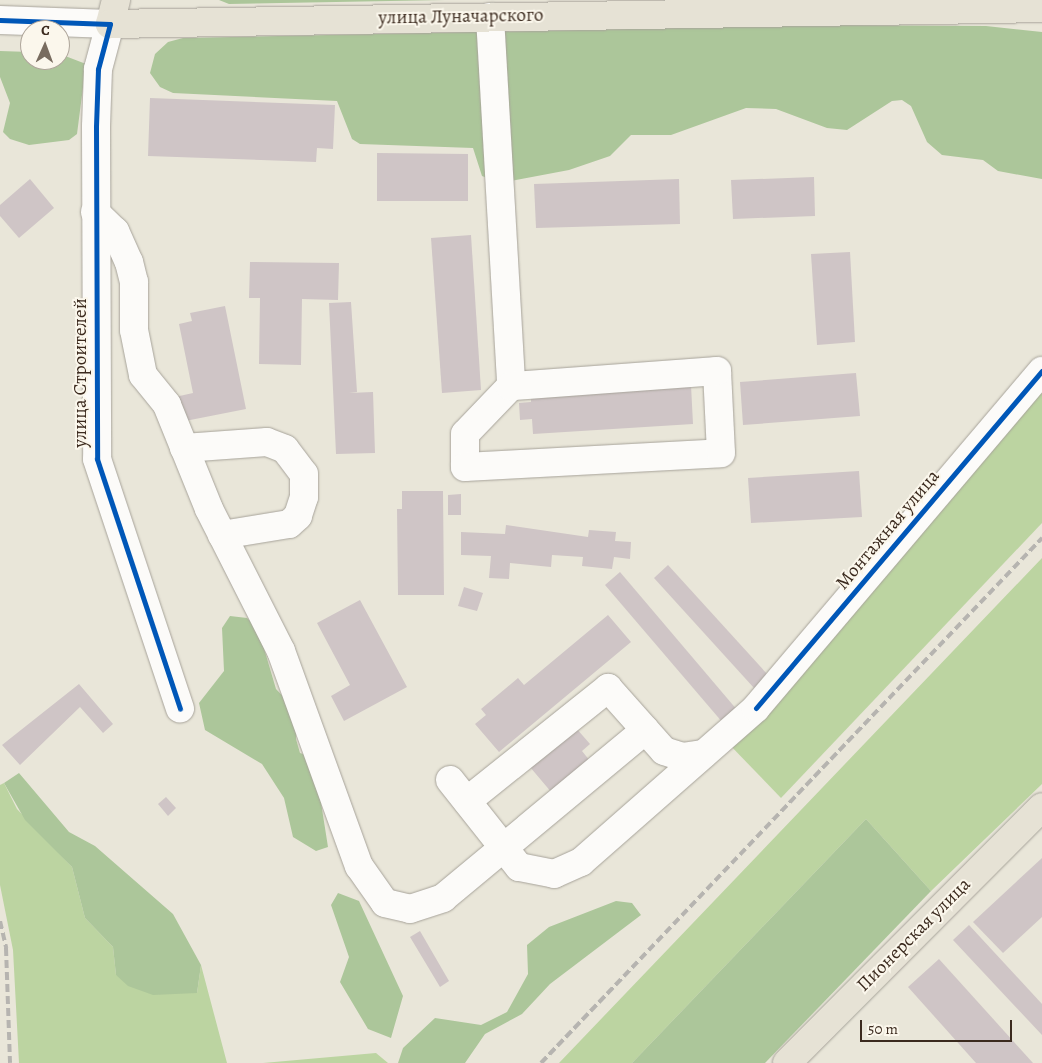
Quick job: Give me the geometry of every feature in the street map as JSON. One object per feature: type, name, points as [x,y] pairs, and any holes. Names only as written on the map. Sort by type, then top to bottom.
[{"type":"main road","name":"улица Луначарского","points":[[113,12],[490,17],[930,5],[1042,8]]},
{"type":"main road","name":"Пионерская улица","points":[[787,1063],[1042,808]]},
{"type":"street","name":"улица Луначарского","points":[[0,20],[51,11],[113,12]]},
{"type":"street","name":"улица Строителей","points":[[113,12],[98,69],[95,212],[97,459],[180,709]]},
{"type":"street","points":[[490,17],[511,386],[465,434],[465,467],[721,453],[717,371],[511,386]]},
{"type":"street","points":[[95,212],[114,231],[129,262],[134,282],[138,360],[142,375],[167,405],[222,535],[281,651],[359,866],[378,896],[397,907],[424,907],[443,898],[645,730]]},
{"type":"street","name":"Монтажная улица","points":[[450,780],[519,866],[538,874],[554,874],[581,862],[756,708],[1042,371]]},
{"type":"street","points":[[184,448],[267,442],[285,449],[304,474],[304,497],[298,516],[289,524],[222,535]]},
{"type":"street","points":[[467,801],[608,688],[664,751],[682,757],[704,754]]},
{"type":"green space","points":[[219,0],[445,0],[229,4]]},
{"type":"green space","points":[[824,25],[986,26],[1042,32],[1042,179],[998,171],[983,160],[942,155],[927,142],[911,106],[902,100],[892,101],[847,130],[827,128],[776,109],[746,108],[671,135],[631,135],[610,156],[569,170],[500,183],[482,176],[473,148],[360,144],[352,139],[337,101],[173,93],[160,87],[150,73],[155,54],[168,42],[183,38]]},
{"type":"green space","points":[[0,51],[20,52],[20,70],[70,70],[70,58],[86,64],[77,134],[69,140],[29,145],[10,139],[3,132],[10,103],[0,77]]},
{"type":"green space","points":[[1042,388],[1042,523],[781,798],[727,742]]},
{"type":"green space","points":[[1042,558],[1042,784],[931,891],[866,819],[632,1063],[559,1063]]},
{"type":"green space","points":[[230,616],[247,618],[258,628],[276,689],[296,710],[296,739],[300,753],[314,758],[328,847],[316,851],[293,837],[284,798],[262,764],[205,730],[199,703],[224,671],[222,628]]},
{"type":"green space","points":[[19,773],[69,832],[95,846],[173,914],[201,965],[197,993],[153,995],[128,986],[116,975],[113,947],[85,918],[72,867],[25,820],[4,783]]},
{"type":"green space","points":[[4,783],[17,809],[72,867],[85,918],[113,947],[116,975],[197,993],[201,965],[227,1063],[19,1063],[13,950],[0,885],[0,785]]},
{"type":"green space","points":[[866,819],[931,891],[765,1063],[632,1063]]},
{"type":"green space","points":[[338,893],[359,901],[403,996],[391,1038],[368,1029],[340,982],[349,957],[331,905]]},
{"type":"green space","points":[[616,901],[632,903],[641,915],[550,984],[522,1014],[485,1034],[465,1063],[398,1063],[403,1048],[435,1018],[481,1025],[507,1012],[528,974],[527,945],[549,927]]},
{"type":"green space","points":[[376,1053],[388,1063],[263,1063]]},
{"type":"building","points":[[150,98],[335,105],[333,149],[317,148],[316,162],[148,156]]},
{"type":"building","points":[[377,153],[468,154],[468,201],[377,201]]},
{"type":"building","points":[[814,177],[815,216],[733,219],[731,180]]},
{"type":"building","points":[[30,179],[54,208],[19,238],[0,216],[0,205]]},
{"type":"building","points":[[679,179],[680,224],[536,228],[534,184]]},
{"type":"building","points":[[471,235],[481,390],[442,393],[431,238]]},
{"type":"building","points":[[850,252],[855,342],[817,345],[811,254]]},
{"type":"building","points":[[250,262],[339,263],[338,300],[302,299],[301,365],[259,364],[260,298],[249,298]]},
{"type":"building","points":[[351,302],[357,392],[349,393],[373,392],[375,453],[336,454],[329,303]]},
{"type":"building","points":[[225,306],[246,409],[180,422],[175,397],[193,393],[179,324],[192,321],[190,313]]},
{"type":"building","points":[[856,373],[860,416],[743,425],[740,382]]},
{"type":"building","points":[[691,385],[693,424],[533,434],[532,419],[520,420],[519,403],[531,402],[531,396]]},
{"type":"building","points":[[859,471],[862,517],[751,523],[748,478]]},
{"type":"building","points":[[402,491],[443,491],[444,595],[398,595],[397,509],[402,509]]},
{"type":"building","points":[[461,494],[461,515],[448,515],[448,495]]},
{"type":"building","points":[[506,525],[588,537],[589,530],[616,532],[615,541],[631,542],[630,559],[614,557],[612,569],[582,566],[583,557],[552,555],[551,567],[510,563],[509,579],[489,578],[491,556],[461,555],[461,532],[505,534]]},
{"type":"building","points":[[668,565],[768,675],[754,688],[654,578]]},
{"type":"building","points":[[620,572],[738,711],[723,723],[605,585]]},
{"type":"building","points":[[464,587],[483,593],[477,611],[458,606]]},
{"type":"building","points":[[360,600],[407,687],[344,721],[331,696],[350,685],[317,623]]},
{"type":"building","points":[[608,615],[631,642],[499,752],[475,724],[486,715],[481,709],[518,678],[524,685]]},
{"type":"building","points":[[79,684],[113,724],[103,733],[80,707],[20,765],[2,745]]},
{"type":"building","points":[[576,728],[590,744],[582,751],[590,761],[552,793],[530,767]]},
{"type":"building","points":[[166,797],[176,808],[168,816],[158,804]]},
{"type":"building","points":[[1042,858],[1042,917],[1003,953],[973,922]]},
{"type":"building","points":[[969,925],[1042,1004],[1042,1035],[953,940]]},
{"type":"building","points":[[420,931],[449,981],[440,987],[410,937]]},
{"type":"building","points":[[939,959],[1033,1063],[976,1063],[908,987]]},
{"type":"railway","points":[[541,1063],[1042,538]]},
{"type":"railway","points":[[0,921],[6,948],[10,1063]]},
{"type":"cycle path","points":[[0,20],[110,24],[98,69],[96,127],[97,459],[180,709]]},
{"type":"cycle path","points":[[756,708],[1042,371]]}]
